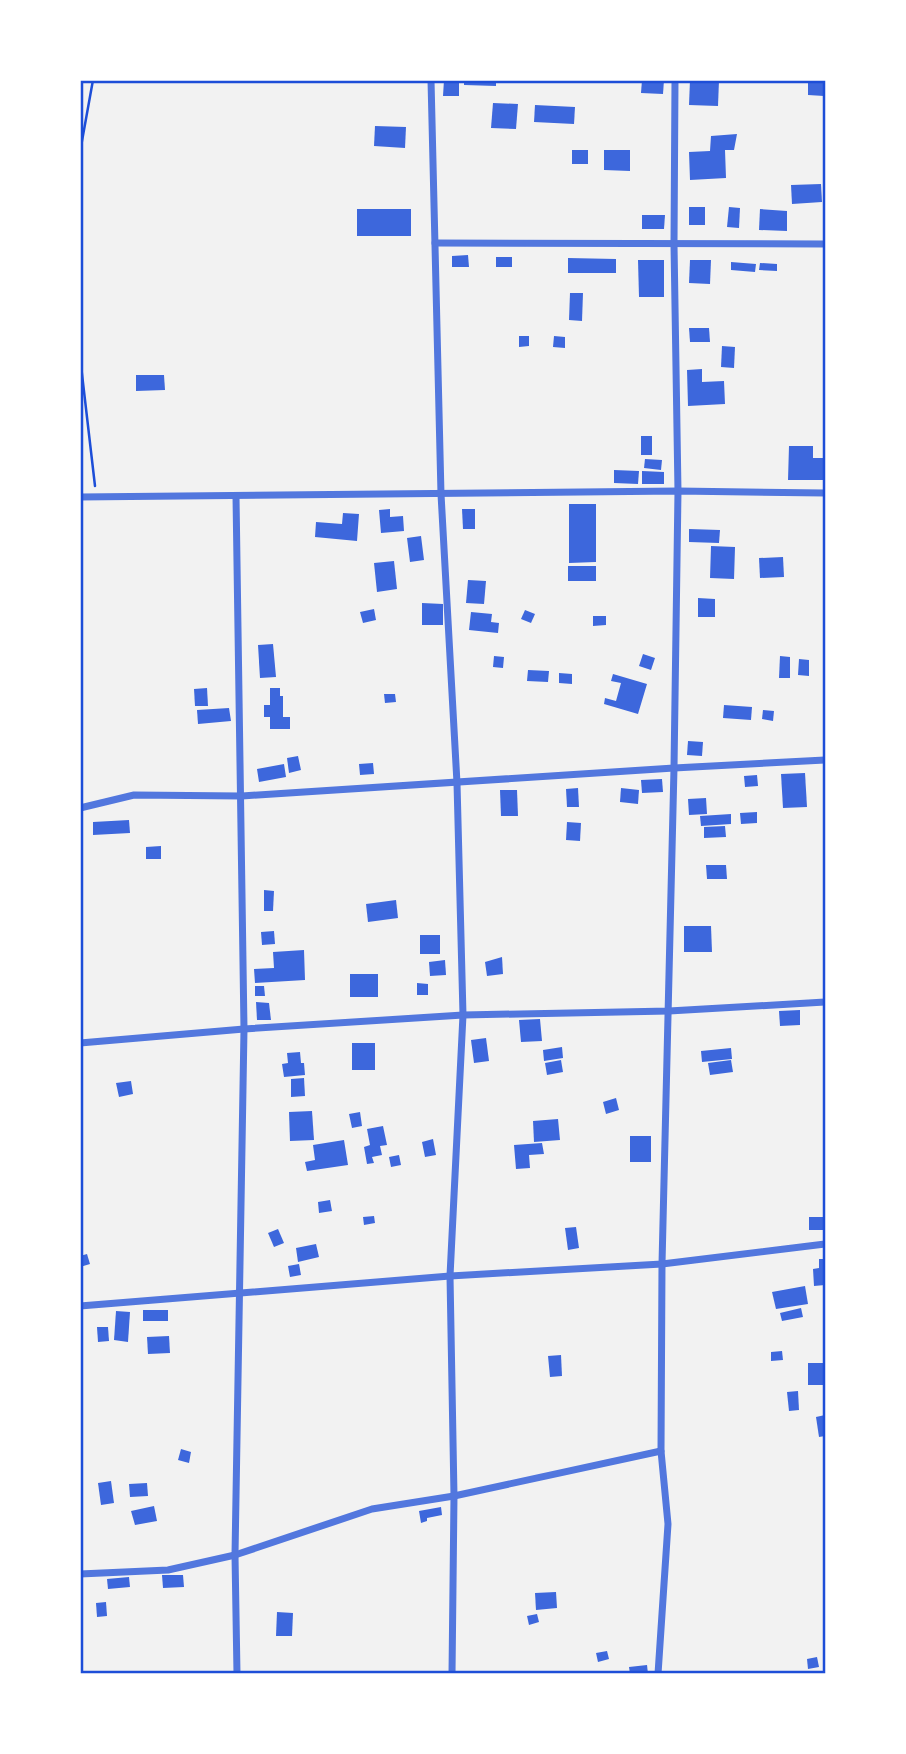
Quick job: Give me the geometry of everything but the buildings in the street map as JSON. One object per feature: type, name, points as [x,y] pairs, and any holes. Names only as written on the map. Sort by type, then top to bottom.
[{"type":"street","points":[[431,80],[441,494],[457,783],[463,1015],[450,1276],[454,1496],[453,1674]]},
{"type":"street","points":[[658,1674],[668,1524],[661,1451],[662,1264],[674,768],[677,491],[675,80]]},
{"type":"street","points":[[435,243],[825,244]]},
{"type":"street","points":[[80,497],[677,491],[825,493]]},
{"type":"street","points":[[236,496],[244,1029],[235,1555],[237,1674]]},
{"type":"street","points":[[80,808],[134,795],[242,796],[825,760]]},
{"type":"street","points":[[80,1043],[463,1015],[669,1011],[825,1002]]},
{"type":"street","points":[[80,1306],[450,1276],[662,1264],[825,1244]]},
{"type":"street","points":[[80,1574],[168,1570],[235,1555],[372,1509],[454,1496],[661,1451]]},
{"type":"path","points":[[80,152],[93,80]]},
{"type":"path","points":[[80,356],[96,496]]}]
